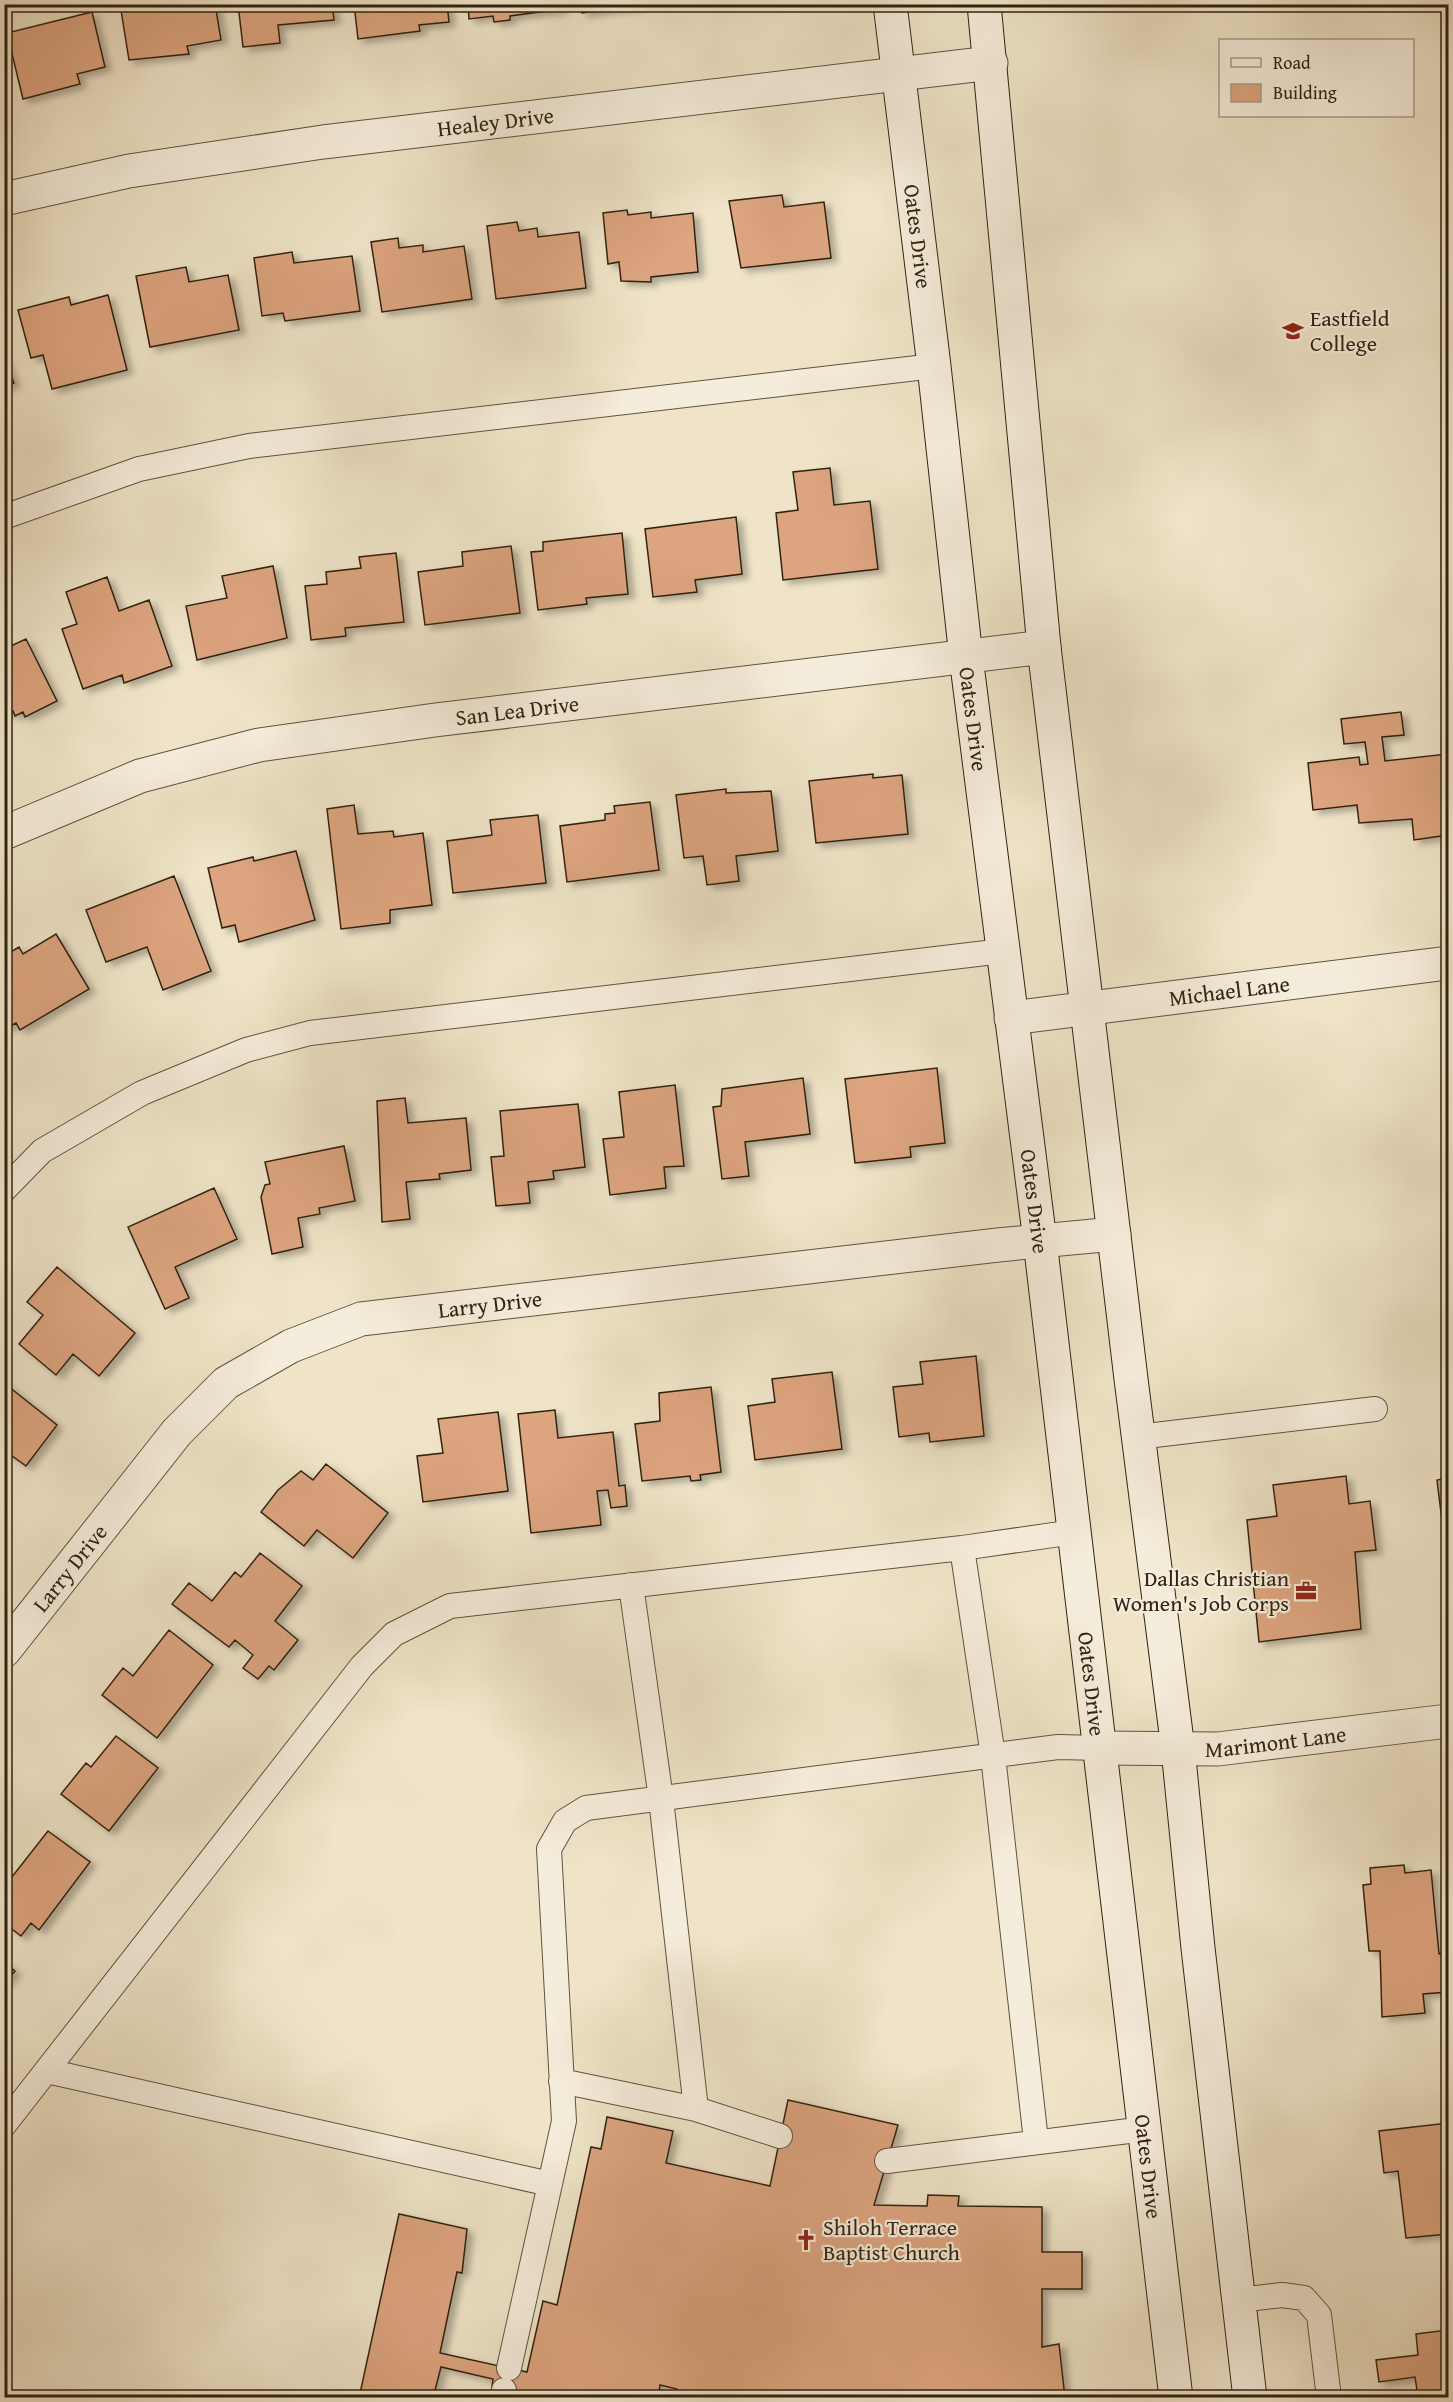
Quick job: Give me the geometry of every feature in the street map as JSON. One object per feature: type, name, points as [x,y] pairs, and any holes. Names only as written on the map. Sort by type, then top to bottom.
[{"type":"main road","name":"Oates Drive","points":[[890,4],[934,366],[966,657],[1040,1241],[1176,2397]]},
{"type":"main road","points":[[984,4],[1044,647],[1138,1437],[1178,1749],[1198,1948],[1251,2397]]},
{"type":"main road","name":"Healey Drive","points":[[4,199],[129,171],[323,142],[991,63]]},
{"type":"main road","name":"San Lea Drive","points":[[4,833],[140,776],[259,746],[435,720],[1044,647]]},
{"type":"main road","name":"Michael Lane","points":[[1011,1018],[1449,963]]},
{"type":"main road","name":"Larry Drive","points":[[4,1651],[177,1432],[226,1383],[291,1346],[361,1319],[1114,1234]]},
{"type":"main road","name":"Marimont Lane","points":[[1100,1748],[1218,1749],[1449,1721]]},
{"type":"lane","points":[[4,517],[139,469],[249,446],[934,366]]},
{"type":"lane","points":[[4,1190],[42,1151],[142,1093],[246,1050],[310,1033],[1003,951]]},
{"type":"lane","points":[[1138,1437],[1375,1409]]},
{"type":"lane","points":[[4,2125],[362,1666],[394,1634],[450,1606],[962,1548],[1074,1532]]},
{"type":"lane","points":[[962,1548],[993,1756],[1036,2141]]},
{"type":"lane","points":[[631,1586],[661,1798],[696,2109]]},
{"type":"lane","points":[[505,2385],[564,2121],[549,1849],[565,1821],[586,1808],[1058,1747],[1100,1748]]},
{"type":"lane","points":[[47,2071],[550,2184]]},
{"type":"lane","points":[[561,2081],[696,2109],[780,2136]]},
{"type":"lane","points":[[887,2161],[1145,2129]]},
{"type":"lane","points":[[1239,2300],[1282,2295],[1304,2298],[1319,2314],[1329,2397]]},
{"type":"building","points":[[120,4],[215,4],[221,40],[187,46],[189,54],[129,60]]},
{"type":"building","points":[[238,4],[332,4],[334,20],[278,25],[280,43],[243,47]]},
{"type":"building","points":[[354,4],[447,4],[449,22],[419,25],[420,31],[358,39]]},
{"type":"building","points":[[468,4],[562,4],[562,9],[510,16],[510,20],[494,22],[493,16],[469,19]]},
{"type":"building","points":[[581,4],[640,4],[640,6],[582,13]]},
{"type":"building","points":[[92,12],[105,67],[77,74],[80,84],[23,99],[7,33]]},
{"type":"building","points":[[782,195],[784,207],[824,202],[831,258],[741,268],[729,201]]},
{"type":"building","points":[[627,210],[628,215],[651,212],[651,218],[693,213],[698,272],[651,277],[651,282],[621,281],[619,262],[608,264],[603,213]]},
{"type":"building","points":[[517,222],[519,231],[537,228],[538,237],[579,232],[586,288],[496,299],[487,226]]},
{"type":"building","points":[[398,238],[399,248],[423,245],[423,252],[464,246],[472,299],[382,312],[371,242]]},
{"type":"building","points":[[292,252],[294,263],[352,256],[360,311],[285,321],[283,313],[262,316],[254,258]]},
{"type":"building","points":[[186,267],[189,282],[228,275],[239,330],[150,347],[136,276]]},
{"type":"building","points":[[108,295],[127,370],[52,389],[43,355],[31,358],[18,310],[69,297],[71,305]]},
{"type":"building","points":[[4,358],[14,383],[4,387]]},
{"type":"building","points":[[830,468],[834,505],[870,501],[878,569],[783,580],[776,513],[798,510],[793,472]]},
{"type":"building","points":[[736,517],[742,574],[695,580],[697,592],[653,597],[645,529]]},
{"type":"building","points":[[622,533],[628,594],[586,598],[587,604],[538,610],[531,552],[543,551],[543,542]]},
{"type":"building","points":[[511,546],[520,613],[425,625],[418,572],[463,566],[462,552]]},
{"type":"building","points":[[396,553],[404,622],[345,628],[346,636],[311,640],[305,586],[327,584],[326,572],[361,568],[359,557]]},
{"type":"building","points":[[273,566],[287,638],[197,660],[186,606],[227,598],[222,576]]},
{"type":"building","points":[[107,577],[119,611],[149,600],[172,666],[124,683],[122,675],[83,689],[62,629],[77,624],[66,592]]},
{"type":"building","points":[[26,639],[57,701],[25,717],[23,712],[15,716],[13,711],[4,715],[4,649]]},
{"type":"building","points":[[1401,712],[1404,735],[1382,737],[1385,761],[1447,754],[1448,835],[1414,840],[1412,819],[1359,823],[1357,805],[1313,810],[1308,763],[1359,757],[1360,765],[1368,764],[1365,742],[1344,744],[1341,719]]},
{"type":"building","points":[[873,774],[873,778],[902,775],[908,834],[816,843],[809,781]]},
{"type":"building","points":[[726,789],[726,793],[771,791],[778,851],[736,856],[739,881],[707,885],[703,856],[684,858],[676,795]]},
{"type":"building","points":[[650,802],[659,870],[567,882],[560,826],[605,820],[605,814],[615,813],[614,806]]},
{"type":"building","points":[[354,805],[358,834],[393,831],[394,837],[423,833],[432,905],[390,910],[390,923],[341,929],[327,809]]},
{"type":"building","points":[[538,815],[546,883],[453,893],[447,841],[492,835],[490,820]]},
{"type":"building","points":[[296,851],[315,920],[239,942],[235,925],[222,928],[208,868],[253,857],[254,861]]},
{"type":"building","points":[[174,876],[211,971],[163,990],[147,947],[106,962],[86,910]]},
{"type":"building","points":[[56,934],[89,989],[20,1030],[16,1023],[5,1029],[4,956],[19,947],[23,954]]},
{"type":"building","points":[[937,1068],[945,1143],[910,1147],[911,1157],[855,1163],[845,1079]]},
{"type":"building","points":[[803,1078],[810,1134],[745,1142],[749,1176],[722,1179],[713,1107],[721,1106],[722,1089]]},
{"type":"building","points":[[675,1085],[684,1166],[664,1167],[666,1188],[610,1195],[603,1139],[624,1137],[619,1092]]},
{"type":"building","points":[[405,1098],[408,1123],[466,1118],[471,1170],[439,1174],[440,1179],[406,1182],[410,1219],[382,1222],[377,1101]]},
{"type":"building","points":[[578,1104],[585,1167],[553,1171],[554,1179],[528,1182],[530,1203],[496,1206],[491,1157],[504,1156],[500,1111]]},
{"type":"building","points":[[344,1146],[355,1201],[319,1208],[320,1214],[298,1218],[303,1247],[272,1254],[261,1197],[265,1185],[270,1184],[265,1162]]},
{"type":"building","points":[[214,1188],[237,1239],[175,1267],[189,1298],[165,1309],[128,1227]]},
{"type":"building","points":[[57,1267],[135,1333],[99,1376],[73,1354],[56,1375],[19,1344],[43,1315],[27,1302]]},
{"type":"building","points":[[976,1356],[984,1436],[930,1442],[929,1433],[899,1437],[893,1387],[923,1384],[920,1362]]},
{"type":"building","points":[[832,1372],[842,1449],[755,1460],[748,1406],[775,1402],[772,1379]]},
{"type":"building","points":[[4,1383],[57,1425],[26,1466],[4,1450]]},
{"type":"building","points":[[711,1387],[721,1472],[700,1475],[701,1480],[691,1481],[690,1476],[642,1481],[635,1424],[660,1421],[659,1393]]},
{"type":"building","points":[[555,1410],[558,1438],[613,1432],[619,1486],[625,1485],[627,1506],[611,1508],[608,1490],[597,1491],[601,1525],[531,1533],[518,1414]]},
{"type":"building","points":[[498,1412],[508,1491],[423,1502],[417,1456],[443,1453],[438,1419]]},
{"type":"building","points":[[326,1464],[388,1513],[353,1558],[317,1530],[304,1546],[261,1512],[278,1490],[301,1471],[313,1480]]},
{"type":"building","name":"Dallas Christian Women's Job Corps","points":[[1346,1476],[1349,1504],[1370,1501],[1376,1550],[1355,1552],[1361,1629],[1259,1642],[1247,1520],[1277,1516],[1273,1485]]},
{"type":"building","points":[[1448,1478],[1448,1570],[1437,1480]]},
{"type":"building","points":[[260,1553],[302,1586],[275,1621],[298,1640],[274,1670],[269,1666],[258,1679],[243,1668],[253,1655],[235,1640],[229,1647],[172,1604],[189,1583],[212,1601],[235,1572],[241,1577]]},
{"type":"building","points":[[169,1630],[213,1665],[157,1738],[102,1695],[123,1668],[133,1676]]},
{"type":"building","points":[[116,1736],[158,1768],[109,1831],[61,1794],[86,1763],[91,1767]]},
{"type":"building","points":[[48,1831],[90,1862],[39,1930],[31,1923],[21,1936],[4,1923],[4,1887]]},
{"type":"building","points":[[1404,1865],[1405,1873],[1431,1870],[1439,1954],[1448,1953],[1448,1992],[1423,1994],[1425,2013],[1382,2017],[1380,1951],[1369,1951],[1363,1885],[1371,1884],[1370,1868]]},
{"type":"building","points":[[4,1962],[15,1971],[4,1984]]},
{"type":"building","name":"Shiloh Terrace Baptist Church","points":[[788,2100],[898,2125],[874,2205],[927,2206],[928,2195],[959,2196],[958,2206],[1042,2207],[1042,2252],[1082,2252],[1082,2289],[1042,2289],[1042,2347],[1059,2344],[1065,2398],[675,2398],[677,2389],[660,2385],[658,2398],[529,2398],[530,2395],[492,2387],[493,2379],[441,2367],[433,2398],[359,2398],[399,2214],[467,2229],[462,2273],[457,2272],[440,2353],[527,2372],[543,2301],[557,2305],[591,2147],[601,2149],[607,2117],[673,2131],[666,2163],[770,2186]]},
{"type":"building","points":[[1448,2123],[1448,2234],[1406,2238],[1398,2171],[1384,2173],[1379,2131]]},
{"type":"building","points":[[1448,2330],[1448,2393],[1418,2397],[1415,2377],[1379,2382],[1376,2360],[1418,2355],[1416,2334]]},
{"type":"place","name":"Eastfield College","points":[[1293,331]]},
{"type":"place","name":"Dallas Christian Women's Job Corps","points":[[1306,1591]]},
{"type":"place","name":"Shiloh Terrace Baptist Church","points":[[806,2240]]}]
